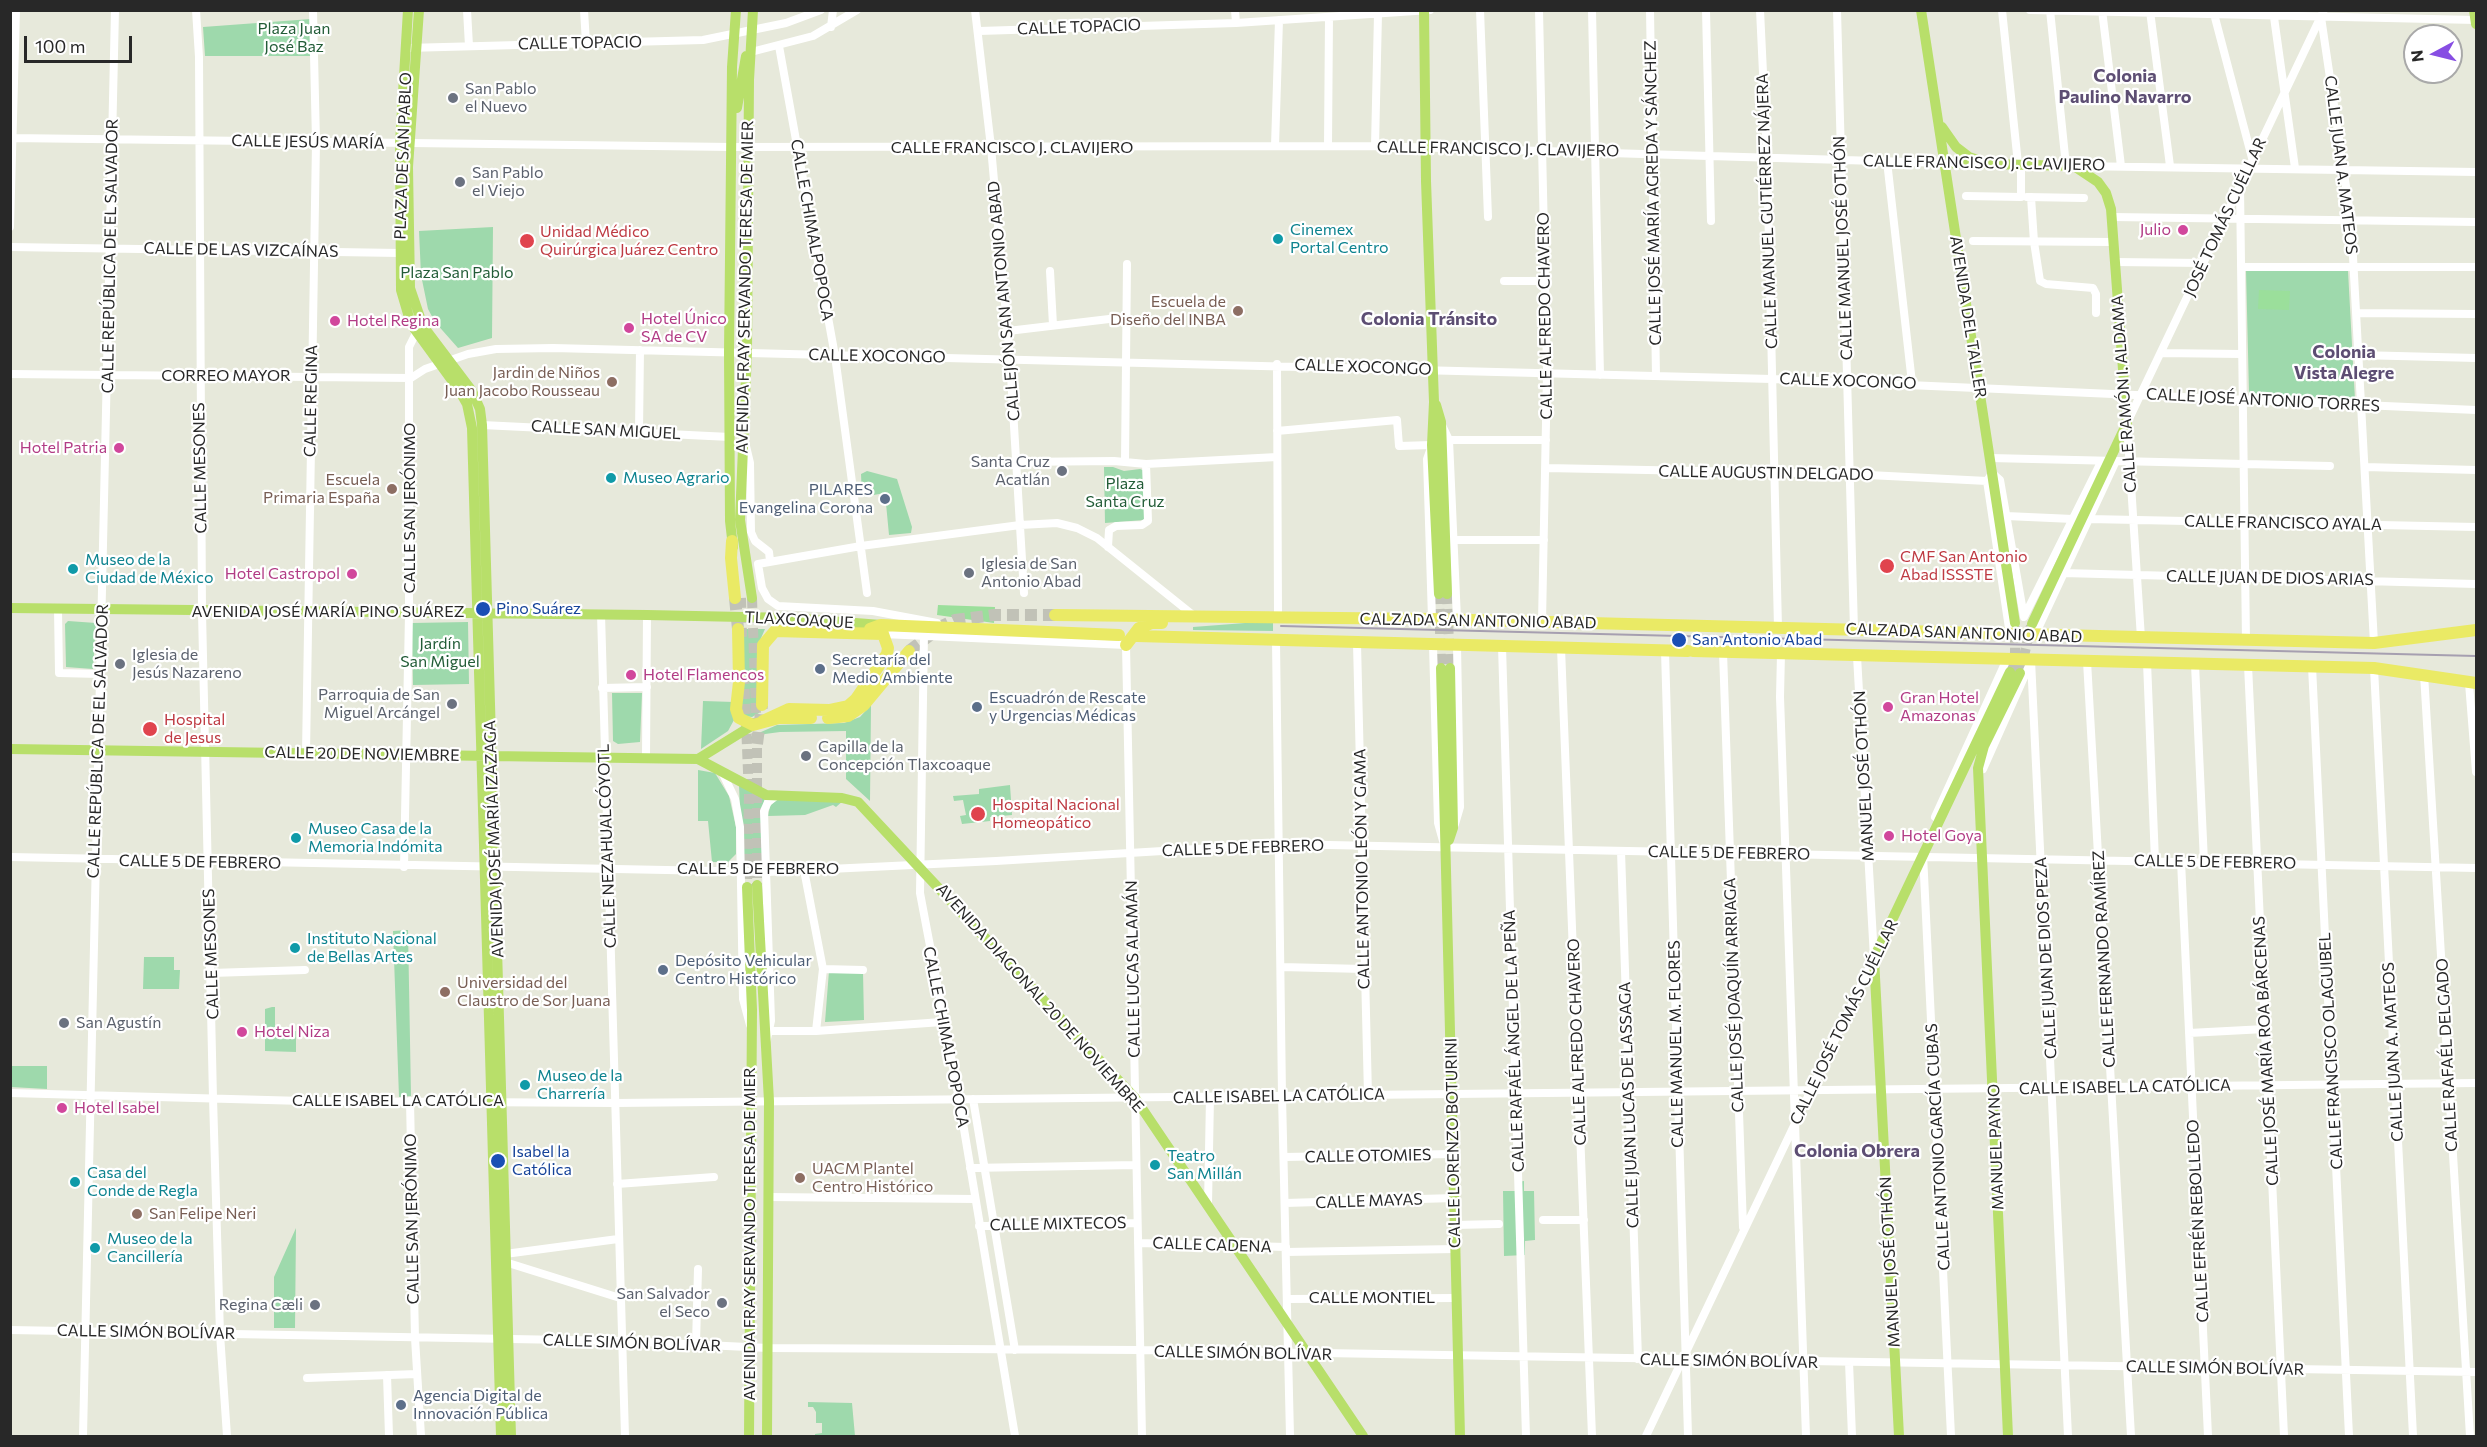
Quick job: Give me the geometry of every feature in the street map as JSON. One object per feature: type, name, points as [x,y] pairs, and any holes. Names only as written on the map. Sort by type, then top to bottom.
[{"type":"highway","points":[[732,541],[731,558],[742,598]]},
{"type":"highway","name":"CALZADA SAN ANTONIO ABAD","points":[[1054,615],[1457,619],[1854,630],[2012,629],[2141,638],[2374,644],[2476,630]]},
{"type":"highway","points":[[1127,639],[1134,631],[1146,624],[1188,623],[1207,615]]},
{"type":"highway","name":"CALZADA SAN ANTONIO ABAD","points":[[762,705],[763,645],[769,635],[781,630],[859,633],[882,629],[955,628],[1127,639],[2312,666],[2374,668],[2473,683]]},
{"type":"highway","points":[[738,629],[739,682],[736,709],[739,718],[758,723],[848,716],[864,705],[909,651]]},
{"type":"highway","points":[[758,723],[789,710],[829,710],[848,706],[887,654],[888,648],[882,629]]},
{"type":"main road","name":"PLAZA DE SAN PABLO","points":[[408,10],[412,48],[399,190],[401,290],[407,312],[417,333],[443,361]]},
{"type":"main road","points":[[412,48],[418,10]]},
{"type":"main road","name":"AVENIDA FRAY SERVANDO TERESA DE MIER","points":[[732,541],[729,352],[736,10]]},
{"type":"main road","name":"AVENIDA FRAY SERVANDO TERESA DE MIER","points":[[742,598],[740,520],[747,352],[753,10]]},
{"type":"main road","name":"AVENIDA DEL TALLER","points":[[1921,10],[1990,458],[1989,477],[2012,629]]},
{"type":"main road","points":[[1424,11],[1434,402],[1432,446],[1443,594],[1441,422],[1434,402]]},
{"type":"main road","points":[[732,147],[744,62],[752,52]]},
{"type":"main road","points":[[1937,116],[1956,147],[1969,157],[1990,163]]},
{"type":"main road","name":"PLAZA DE SAN PABLO","points":[[405,143],[408,166],[408,268],[412,298],[423,326],[443,361]]},
{"type":"main road","name":"CALLE FRANCISCO J. CLAVIJERO","points":[[1944,163],[2070,166]]},
{"type":"main road","points":[[399,190],[408,166]]},
{"type":"main road","name":"CALLE RAMÓN I. ALDAMA","points":[[2070,166],[2094,179],[2106,193],[2112,217],[2127,423]]},
{"type":"main road","name":"AVENIDA JOSÉ MARÍA IZAZAGA","points":[[443,361],[472,391],[482,425],[483,614],[489,867],[503,1340],[511,1437]]},
{"type":"main road","name":"AVENIDA JOSÉ MARÍA IZAZAGA","points":[[443,361],[459,390],[471,420],[483,614]]},
{"type":"main road","points":[[2033,630],[2127,423]]},
{"type":"main road","name":"AVENIDA JOSÉ MARÍA PINO SUÁREZ","points":[[10,608],[202,612],[717,616]]},
{"type":"main road","name":"TLAXCOAQUE","points":[[717,616],[791,618],[882,629]]},
{"type":"main road","name":"CALLE LORENZO BOTURINI","points":[[1446,849],[1453,828],[1446,668],[1446,849],[1460,1437]]},
{"type":"main road","name":"CALLE JOSÉ TOMÁS CUÉLLAR","points":[[1874,958],[2015,673],[1979,757],[1982,858]]},
{"type":"main road","points":[[698,759],[758,723]]},
{"type":"main road","name":"CALLE 20 DE NOVIEMBRE","points":[[15,749],[698,759]]},
{"type":"main road","name":"AVENIDA DIAGONAL 20 DE NOVIEMBRE","points":[[698,759],[759,793],[858,801],[1135,1098],[1305,1354],[1363,1437]]},
{"type":"main road","name":"MANUEL PAYNO","points":[[1982,858],[2008,1437]]},
{"type":"main road","name":"AVENIDA FRAY SERVANDO TERESA DE MIER","points":[[749,1437],[752,886],[769,1101],[767,1437]]},
{"type":"main road","name":"MANUEL JOSÉ OTHÓN","points":[[1874,958],[1899,1437]]},
{"type":"main road","name":"AVENIDA JOSÉ MARÍA IZAZAGA","points":[[496,1102],[505,1258],[501,1437]]},
{"type":"street","points":[[10,227],[16,10]]},
{"type":"street","name":"CALLE REPÚBLICA DE EL SALVADOR","points":[[83,1437],[94,859],[102,609],[115,10]]},
{"type":"street","name":"CALLE MESONES","points":[[196,10],[199,40],[202,612],[220,1334],[227,1437]]},
{"type":"street","name":"CALLE REGINA","points":[[306,753],[316,142],[313,10]]},
{"type":"street","points":[[467,10],[469,46]]},
{"type":"street","points":[[584,10],[586,43]]},
{"type":"street","name":"CALLE TOPACIO","points":[[412,48],[703,40],[786,23],[821,10]]},
{"type":"street","points":[[831,27],[833,10]]},
{"type":"street","points":[[752,52],[779,46],[831,27],[857,10]]},
{"type":"street","name":"CALLEJÓN SAN ANTONIO ABAD","points":[[975,10],[991,147],[1008,331],[1024,592]]},
{"type":"street","points":[[1235,10],[1236,23]]},
{"type":"street","name":"CALLE TOPACIO","points":[[979,31],[1236,23],[1430,10]]},
{"type":"street","points":[[1480,10],[1488,216]]},
{"type":"street","name":"CALLE ALFREDO CHAVERO","points":[[1539,10],[1546,372],[1542,622]]},
{"type":"street","points":[[1592,10],[1600,375]]},
{"type":"street","name":"CALLE JOSÉ MARÍA AGREDA Y SÁNCHEZ","points":[[1650,10],[1656,376]]},
{"type":"street","points":[[1706,10],[1712,221]]},
{"type":"street","name":"CALLE MANUEL GUTIÉRREZ NÁJERA","points":[[1760,10],[1767,157],[1778,628]]},
{"type":"street","name":"CALLE MANUEL JOSÉ OTHÓN","points":[[1837,10],[1854,630]]},
{"type":"street","points":[[2002,10],[2021,197]]},
{"type":"street","points":[[2030,10],[2381,14],[2476,18]]},
{"type":"street","points":[[2050,11],[2070,166]]},
{"type":"street","points":[[2102,12],[2121,166]]},
{"type":"street","points":[[2150,12],[2170,166]]},
{"type":"street","points":[[2213,13],[2252,158]]},
{"type":"street","name":"JOSÉ TOMÁS CUÉLLAR","points":[[2127,423],[2322,13]]},
{"type":"street","name":"CALLE JUAN A. MATEOS","points":[[2322,13],[2351,220],[2374,644]]},
{"type":"street","points":[[1375,146],[1378,14]]},
{"type":"street","points":[[2274,14],[2295,168]]},
{"type":"street","points":[[1328,146],[1329,17]]},
{"type":"street","points":[[1275,146],[1279,20]]},
{"type":"street","name":"CALLE CHIMALPOPOCA","points":[[779,46],[834,356],[867,593]]},
{"type":"street","name":"CALLE JESÚS MARÍA","points":[[12,138],[749,147]]},
{"type":"street","name":"CALLE FRANCISCO J. CLAVIJERO","points":[[749,147],[1375,146],[1944,163]]},
{"type":"street","points":[[1887,161],[1912,383]]},
{"type":"street","name":"CALLE FRANCISCO J. CLAVIJERO","points":[[2070,166],[2476,172]]},
{"type":"street","points":[[2240,183],[2246,641]]},
{"type":"street","points":[[1966,196],[2084,198]]},
{"type":"street","points":[[2031,197],[2034,242],[2040,280],[2046,284],[2093,288],[2096,294],[2096,313]]},
{"type":"street","points":[[2112,217],[2476,222]]},
{"type":"street","points":[[1973,241],[2114,242]]},
{"type":"street","name":"CALLE DE LAS VIZCAÍNAS","points":[[10,247],[400,253]]},
{"type":"street","points":[[2115,262],[2204,263]]},
{"type":"street","points":[[1125,462],[1126,264]]},
{"type":"street","points":[[2241,267],[2476,267]]},
{"type":"street","points":[[1050,271],[1053,326]]},
{"type":"street","points":[[1504,280],[1545,280]]},
{"type":"street","points":[[2356,313],[2476,314]]},
{"type":"street","points":[[1008,331],[1126,317]]},
{"type":"street","name":"CALLE SAN JERÓNIMO","points":[[404,867],[409,614],[411,378],[409,343],[417,333]]},
{"type":"street","name":"CORREO MAYOR","points":[[10,374],[411,378],[443,361],[495,349],[640,350]]},
{"type":"street","points":[[639,432],[640,350]]},
{"type":"street","name":"CALLE XOCONGO","points":[[640,350],[1277,364],[1978,386]]},
{"type":"street","points":[[2161,353],[2242,354]]},
{"type":"street","points":[[2358,355],[2476,358]]},
{"type":"street","points":[[1277,364],[1278,616]]},
{"type":"street","name":"CALLE JOSÉ ANTONIO TORRES","points":[[1978,386],[2476,410]]},
{"type":"street","points":[[1277,431],[1397,420],[1399,446],[1432,446],[1427,459],[1432,619]]},
{"type":"street","points":[[1441,422],[1449,440],[1457,619]]},
{"type":"street","name":"CALLE RAMÓN I. ALDAMA","points":[[2127,423],[2141,638]]},
{"type":"street","name":"CALLE SAN MIGUEL","points":[[482,425],[730,437]]},
{"type":"street","points":[[743,436],[750,463],[751,532],[755,541],[765,546],[770,561]]},
{"type":"street","points":[[1449,440],[1546,440]]},
{"type":"street","points":[[1016,462],[1146,464],[1277,457]]},
{"type":"street","points":[[1990,458],[2330,466]]},
{"type":"street","points":[[1989,477],[2000,480],[2024,617],[2073,519],[2108,462]]},
{"type":"street","points":[[2033,630],[2089,519],[2108,462]]},
{"type":"street","points":[[1108,547],[1109,530],[1116,526],[1142,525],[1148,521],[1146,464]]},
{"type":"street","points":[[2365,467],[2476,470]]},
{"type":"street","name":"CALLE AUGUSTIN DELGADO","points":[[1546,468],[1989,477]]},
{"type":"street","points":[[2006,516],[2073,519]]},
{"type":"street","name":"CALLE FRANCISCO AYALA","points":[[2089,519],[2476,527]]},
{"type":"street","points":[[955,628],[873,611],[778,606],[768,599],[762,588],[758,564],[861,546],[1020,525],[1045,523],[1068,525],[1086,532],[1108,547],[1193,615]]},
{"type":"street","points":[[1453,540],[1544,540]]},
{"type":"street","name":"CALLE JUAN DE DIOS ARIAS","points":[[2063,573],[2476,584]]},
{"type":"street","points":[[58,609],[59,673],[100,674]]},
{"type":"street","name":"CALLE NEZAHUALCÓYOTL","points":[[601,614],[625,1437]]},
{"type":"street","points":[[646,757],[647,615]]},
{"type":"street","points":[[882,629],[975,640],[1127,639]]},
{"type":"street","name":"CALLE CHIMALPOPOCA","points":[[924,634],[920,892],[942,1022],[959,1099],[999,1349],[1016,1437]]},
{"type":"street","name":"CALLE LUCAS ALAMÁN","points":[[1127,639],[1142,1437]]},
{"type":"street","points":[[1276,641],[1282,1096],[1290,1353],[1290,1437]]},
{"type":"street","name":"CALLE ANTONIO LEÓN Y GAMA","points":[[1357,643],[1368,1095]]},
{"type":"street","name":"CALLE LORENZO BOTURINI","points":[[1433,645],[1438,823],[1446,849]]},
{"type":"street","name":"CALLE LORENZO BOTURINI","points":[[1453,828],[1460,807],[1457,645]]},
{"type":"street","name":"CALLE RAFAÉL ÁNGEL DE LA PEÑA","points":[[1502,646],[1526,1437]]},
{"type":"street","name":"CALLE ALFREDO CHAVERO","points":[[1561,648],[1593,1437]]},
{"type":"street","name":"CALLE MANUEL M. FLORES","points":[[1665,651],[1688,1437]]},
{"type":"street","name":"CALLE JOSÉ JOAQUÍN ARRIAGA","points":[[1723,652],[1743,1230]]},
{"type":"street","points":[[1781,653],[1780,697],[1806,1437]]},
{"type":"street","name":"MANUEL JOSÉ OTHÓN","points":[[1857,656],[1874,958]]},
{"type":"street","name":"CALLE ANTONIO GARCÍA CUBAS","points":[[1951,1437],[1936,1089],[1922,846],[2007,659]]},
{"type":"street","points":[[1981,826],[1985,807],[1983,778],[1985,760],[2031,660]]},
{"type":"street","name":"CALLE JUAN DE DIOS PEZA","points":[[2031,660],[2068,1437]]},
{"type":"street","name":"CALLE FERNANDO RAMÍREZ","points":[[2087,661],[2131,1437]]},
{"type":"street","points":[[2147,662],[2155,861]]},
{"type":"street","points":[[2195,664],[2204,862]]},
{"type":"street","name":"CALLE JOSÉ MARÍA ROA BÁRCENAS","points":[[2248,665],[2284,1437]]},
{"type":"street","name":"CALLE FRANCISCO OLAGUIBEL","points":[[2312,666],[2349,1437]]},
{"type":"street","name":"CALLE JUAN A. MATEOS","points":[[2374,668],[2413,1437]]},
{"type":"street","name":"CALLE RAFAÉL DELGADO","points":[[2424,674],[2470,1437]]},
{"type":"street","points":[[2473,683],[2476,772]]},
{"type":"street","points":[[602,688],[646,687]]},
{"type":"street","name":"AVENIDA FRAY SERVANDO TERESA DE MIER","points":[[722,772],[738,811],[743,999],[752,1031]]},
{"type":"street","name":"AVENIDA FRAY SERVANDO TERESA DE MIER","points":[[764,1045],[770,1031],[764,811],[768,802],[776,796]]},
{"type":"street","name":"CALLE 5 DE FEBRERO","points":[[10,858],[767,872],[1279,844],[2476,868]]},
{"type":"street","name":"CALLE JUAN LUCAS DE LASSAGA","points":[[1621,851],[1638,1359]]},
{"type":"street","name":"CALLE EFRÉN REBOLLEDO","points":[[2181,861],[2208,1437]]},
{"type":"street","points":[[804,870],[823,969],[816,1031]]},
{"type":"street","name":"CALLE JOSÉ TOMÁS CUÉLLAR","points":[[1646,1437],[1874,958]]},
{"type":"street","points":[[1281,967],[1364,969]]},
{"type":"street","points":[[823,969],[862,970]]},
{"type":"street","points":[[211,973],[305,970]]},
{"type":"street","points":[[770,1031],[816,1031],[942,1022]]},
{"type":"street","points":[[2189,1033],[2265,1029]]},
{"type":"street","name":"CALLE ISABEL LA CATÓLICA","points":[[10,1093],[616,1103],[2476,1083]]},
{"type":"street","points":[[1208,1205],[1210,1096]]},
{"type":"street","name":"CALLE CHIMALPOPOCA","points":[[973,1099],[1015,1350]]},
{"type":"street","name":"CALLE SAN JERÓNIMO","points":[[410,1101],[415,1338]]},
{"type":"street","name":"CALLE OTOMIES","points":[[1284,1157],[1453,1154]]},
{"type":"street","points":[[970,1168],[1136,1165]]},
{"type":"street","points":[[617,1184],[714,1177]]},
{"type":"street","points":[[768,1197],[975,1198]]},
{"type":"street","name":"CALLE MAYAS","points":[[1285,1203],[1454,1198]]},
{"type":"street","points":[[1543,1220],[1584,1220]]},
{"type":"street","name":"CALLE MIXTECOS","points":[[979,1226],[1137,1223]]},
{"type":"street","points":[[1454,1225],[1499,1224]]},
{"type":"street","points":[[505,1258],[618,1239]]},
{"type":"street","name":"CALLE CADENA","points":[[1138,1243],[1233,1244],[1286,1250],[1455,1249]]},
{"type":"street","points":[[505,1258],[620,1298]]},
{"type":"street","points":[[696,1344],[698,1269]]},
{"type":"street","name":"CALLE MONTIEL","points":[[1288,1299],[1456,1298]]},
{"type":"street","name":"CALLE SIMÓN BOLÍVAR","points":[[10,1329],[622,1341],[768,1348],[1140,1350],[2476,1372]]},
{"type":"street","points":[[415,1338],[421,1437]]},
{"type":"street","points":[[1849,1362],[1852,1437]]},
{"type":"street","points":[[306,1378],[417,1374]]},
{"type":"street","points":[[387,1375],[389,1436]]},
{"type":"green space","name":"Plaza Juan José Baz","points":[[311,19],[312,56],[205,56],[203,27]]},
{"type":"green space","name":"Plaza San Pablo","points":[[493,227],[492,338],[458,348],[435,322],[428,309],[421,275],[419,231]]},
{"type":"green space","points":[[2246,270],[2348,271],[2355,400],[2249,393]]},
{"type":"green space","points":[[2259,290],[2290,291],[2289,310],[2258,309]]},
{"type":"green space","name":"Plaza Santa Cruz","points":[[1104,467],[1124,471],[1140,469],[1145,471],[1147,516],[1144,520],[1105,523]]},
{"type":"green space","points":[[867,471],[897,479],[912,527],[911,533],[889,535],[885,493],[862,497],[861,474]]},
{"type":"green space","points":[[938,605],[995,607],[994,623],[937,615]]},
{"type":"green space","points":[[68,621],[96,623],[93,669],[66,667],[65,624]]},
{"type":"green space","name":"Jardín San Miguel","points":[[468,622],[469,684],[413,685],[412,623]]},
{"type":"green space","points":[[1273,623],[1273,631],[1193,630],[1193,627]]},
{"type":"green space","points":[[741,629],[765,629],[758,645],[759,713],[752,717],[744,716],[739,703]]},
{"type":"green space","points":[[612,693],[642,693],[640,742],[618,744],[613,741]]},
{"type":"green space","points":[[703,701],[734,702],[734,720],[728,731],[701,749]]},
{"type":"green space","points":[[871,705],[870,801],[846,779],[846,731],[780,732],[765,734],[746,742],[745,739],[777,725],[844,723],[860,717]]},
{"type":"green space","points":[[698,770],[715,773],[729,796],[736,827],[736,854],[728,862],[712,862],[708,821],[698,821]]},
{"type":"green space","points":[[739,785],[765,798],[762,810],[763,858],[760,864],[745,864],[742,860]]},
{"type":"green space","points":[[1010,785],[1012,815],[990,817],[990,821],[962,824],[960,816],[966,815],[963,800],[954,801],[953,796],[979,794],[979,789]]},
{"type":"green space","points":[[777,799],[844,800],[836,807],[833,805],[805,815],[768,816],[770,806]]},
{"type":"green space","points":[[408,930],[411,1096],[399,1097],[393,931]]},
{"type":"green space","points":[[144,957],[174,957],[174,970],[180,970],[179,989],[143,989]]},
{"type":"green space","points":[[829,971],[863,972],[864,1020],[825,1022]]},
{"type":"green space","points":[[275,1007],[275,1033],[296,1031],[296,1052],[265,1051],[265,1009]]},
{"type":"green space","points":[[11,1066],[47,1066],[47,1089],[11,1087]]},
{"type":"green space","points":[[1524,1181],[1524,1191],[1534,1191],[1535,1240],[1525,1241],[1525,1255],[1504,1256],[1503,1191],[1516,1191],[1516,1182]]},
{"type":"green space","points":[[296,1228],[295,1328],[274,1328],[274,1277]]},
{"type":"green space","points":[[808,1402],[852,1403],[855,1436],[815,1436],[815,1434],[822,1433],[822,1423],[816,1423],[816,1412],[813,1407],[808,1407]]},
{"type":"tunnel","points":[[1439,594],[1441,668]]},
{"type":"tunnel","points":[[1447,594],[1450,668]]},
{"type":"tunnel","points":[[735,598],[738,629]]},
{"type":"tunnel","points":[[741,598],[742,637]]},
{"type":"tunnel","points":[[752,598],[757,744],[757,885]]},
{"type":"tunnel","points":[[909,651],[942,626],[955,620],[994,615],[1055,615]]},
{"type":"tunnel","points":[[2010,672],[2015,653],[2015,626]]},
{"type":"tunnel","points":[[2020,673],[2031,626]]},
{"type":"tunnel","points":[[744,674],[749,796],[747,887]]},
{"type":"tunnel","points":[[757,744],[762,705]]},
{"type":"railway","points":[[1281,626],[2476,656]]},
{"type":"place","name":"San Pablo el Nuevo","points":[[453,98]]},
{"type":"place","name":"San Pablo el Viejo","points":[[460,182]]},
{"type":"place","name":"Julio","points":[[2183,230]]},
{"type":"place","name":"Cinemex Portal Centro","points":[[1278,239]]},
{"type":"place","name":"Unidad Médico Quirúrgica Juárez Centro","points":[[527,241]]},
{"type":"place","name":"Escuela de Diseño del INBA","points":[[1238,311]]},
{"type":"place","name":"Hotel Regina","points":[[335,321]]},
{"type":"place","name":"Hotel Único SA de CV","points":[[629,328]]},
{"type":"place","name":"Jardin de Niños Juan Jacobo Rousseau","points":[[612,382]]},
{"type":"place","name":"Hotel Patria","points":[[119,448]]},
{"type":"place","name":"Santa Cruz Acatlán","points":[[1062,471]]},
{"type":"place","name":"Museo Agrario","points":[[611,478]]},
{"type":"place","name":"Escuela Primaria España","points":[[392,489]]},
{"type":"place","name":"PILARES Evangelina Corona","points":[[885,499]]},
{"type":"place","name":"CMF San Antonio Abad ISSSTE","points":[[1887,566]]},
{"type":"place","name":"Museo de la Ciudad de México","points":[[73,569]]},
{"type":"place","name":"Iglesia de San Antonio Abad","points":[[969,573]]},
{"type":"place","name":"Hotel Castropol","points":[[352,574]]},
{"type":"place","name":"Pino Suárez","points":[[483,609]]},
{"type":"place","name":"San Antonio Abad","points":[[1679,640]]},
{"type":"place","name":"Iglesia de Jesús Nazareno","points":[[120,664]]},
{"type":"place","name":"Secretaría del Medio Ambiente","points":[[820,669]]},
{"type":"place","name":"Hotel Flamencos","points":[[631,675]]},
{"type":"place","name":"Parroquia de San Miguel Arcángel","points":[[452,704]]},
{"type":"place","name":"Escuadrón de Rescate y Urgencias Médicas","points":[[977,707]]},
{"type":"place","name":"Gran Hotel Amazonas","points":[[1888,707]]},
{"type":"place","name":"Hospital de Jesus","points":[[150,729]]},
{"type":"place","name":"Capilla de la Concepción Tlaxcoaque","points":[[806,756]]},
{"type":"place","name":"Hospital Nacional Homeopático","points":[[978,814]]},
{"type":"place","name":"Hotel Goya","points":[[1889,836]]},
{"type":"place","name":"Museo Casa de la Memoria Indómita","points":[[296,838]]},
{"type":"place","name":"Instituto Nacional de Bellas Artes","points":[[295,948]]},
{"type":"place","name":"Depósito Vehicular Centro Histórico","points":[[663,970]]},
{"type":"place","name":"Universidad del Claustro de Sor Juana","points":[[445,992]]},
{"type":"place","name":"San Agustín","points":[[64,1023]]},
{"type":"place","name":"Hotel Niza","points":[[242,1032]]},
{"type":"place","name":"Museo de la Charrería","points":[[525,1085]]},
{"type":"place","name":"Hotel Isabel","points":[[62,1108]]},
{"type":"place","name":"Isabel la Católica","points":[[498,1161]]},
{"type":"place","name":"Teatro San Millán","points":[[1155,1165]]},
{"type":"place","name":"UACM Plantel Centro Histórico","points":[[800,1178]]},
{"type":"place","name":"Casa del Conde de Regla","points":[[75,1182]]},
{"type":"place","name":"San Felipe Neri","points":[[137,1214]]},
{"type":"place","name":"Museo de la Cancillería","points":[[95,1248]]},
{"type":"place","name":"San Salvador el Seco","points":[[722,1303]]},
{"type":"place","name":"Regina Cæli","points":[[315,1305]]},
{"type":"place","name":"Agencia Digital de Innovación Pública","points":[[401,1405]]},
{"type":"district","name":"Colonia Paulino Navarro","points":[[2125,86]]},
{"type":"district","name":"Colonia Tránsito","points":[[1429,319]]},
{"type":"district","name":"Colonia Vista Alegre","points":[[2344,362]]},
{"type":"district","name":"Colonia Obrera","points":[[1857,1151]]}]
